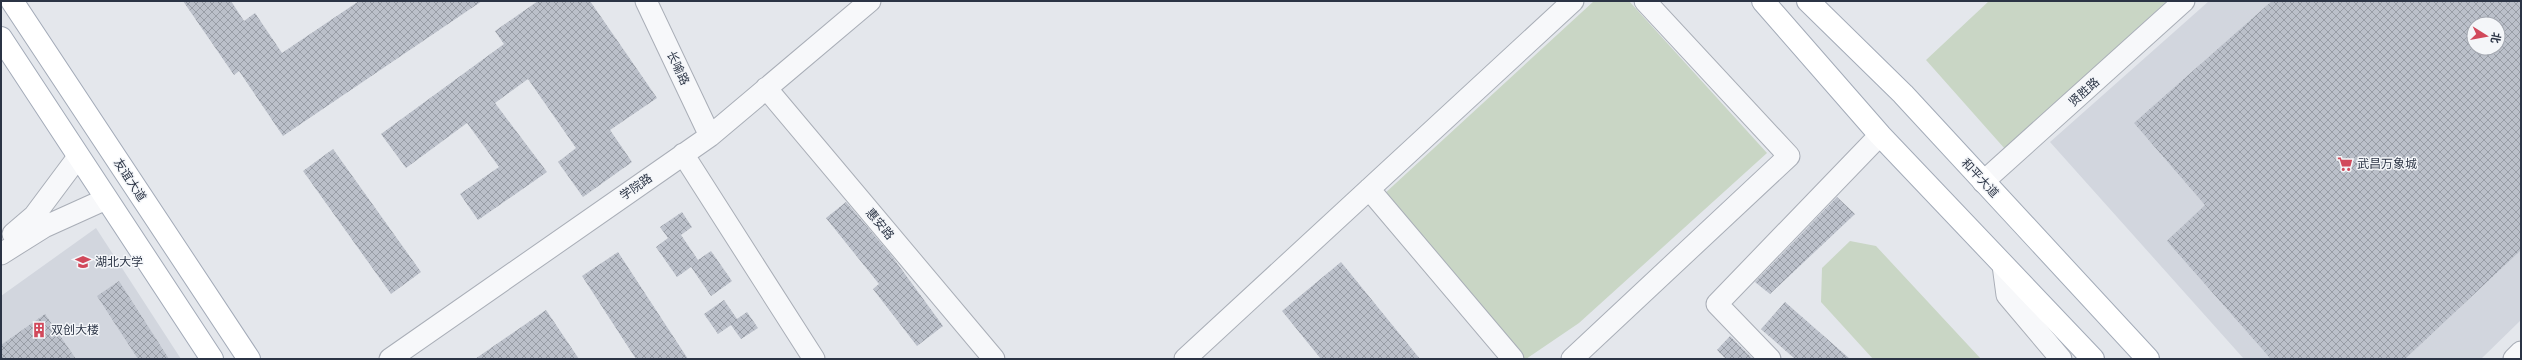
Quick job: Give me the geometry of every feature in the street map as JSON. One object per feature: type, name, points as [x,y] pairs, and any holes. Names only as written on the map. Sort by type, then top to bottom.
[{"type":"main road","name":"友谊大道","points":[[12,1],[249,359]]},
{"type":"main road","points":[[1763,1],[1880,136],[2093,359]]},
{"type":"main road","name":"和平大道","points":[[1808,1],[1903,94],[2148,359]]},
{"type":"main road","points":[[1,38],[212,359]]},
{"type":"street","name":"长喻路","points":[[646,1],[710,136]]},
{"type":"street","name":"学院路","points":[[390,359],[710,136],[870,1]]},
{"type":"street","points":[[1185,359],[1572,1]]},
{"type":"street","points":[[1572,359],[1790,156],[1645,1]]},
{"type":"street","name":"贤胜路","points":[[1983,182],[2184,1]]},
{"type":"street","name":"惠安路","points":[[766,88],[994,359]]},
{"type":"street","points":[[1770,359],[1717,304],[1880,136]]},
{"type":"street","points":[[683,154],[814,359]]},
{"type":"street","points":[[1,244],[34,216],[78,157]]},
{"type":"street","points":[[1369,189],[1513,359]]},
{"type":"street","points":[[1,254],[44,227],[106,199]]},
{"type":"street","points":[[2003,265],[2007,295],[2061,359]]},
{"type":"street","points":[[2514,359],[2521,352]]},
{"type":"shaded area","name":"武昌万象城","points":[[2209,1],[2521,1],[2521,320],[2481,359],[2244,359],[2050,142]]},
{"type":"shaded area","name":"湖北大学","points":[[96,228],[181,359],[1,359],[1,296]]},
{"type":"green space","points":[[1594,1],[1629,1],[1767,153],[1579,323],[1526,359],[1521,359],[1383,195]]},
{"type":"green space","points":[[1989,1],[2167,1],[2005,149],[1926,60]]},
{"type":"green space","points":[[1850,241],[1876,246],[1981,359],[1873,359],[1821,302],[1822,268]]},
{"type":"building","points":[[183,1],[231,1],[244,21],[255,13],[282,53],[359,1],[482,1],[283,136],[239,71],[234,75]]},
{"type":"building","points":[[538,1],[590,1],[657,98],[610,130],[632,162],[583,197],[558,162],[576,148],[528,79],[495,103],[547,172],[478,220],[460,194],[499,167],[467,123],[406,168],[381,134],[504,44],[495,31]]},
{"type":"building","name":"武昌万象城","points":[[2272,1],[2521,1],[2521,250],[2405,359],[2271,359],[2167,241],[2205,205],[2134,123]]},
{"type":"building","points":[[333,149],[421,272],[391,294],[303,171]]},
{"type":"building","points":[[1837,197],[1855,214],[1770,294],[1755,282]]},
{"type":"building","points":[[846,202],[891,255],[943,326],[917,346],[873,289],[879,284],[826,218]]},
{"type":"building","points":[[682,212],[692,227],[681,235],[698,260],[711,251],[732,281],[711,296],[691,267],[677,277],[656,247],[668,238],[660,227]]},
{"type":"building","points":[[618,252],[688,359],[636,359],[582,276]]},
{"type":"building","points":[[1341,262],[1420,359],[1321,359],[1282,311]]},
{"type":"building","points":[[119,281],[169,359],[138,359],[97,296]]},
{"type":"building","points":[[724,300],[737,319],[747,312],[758,328],[741,339],[731,325],[718,334],[704,314]]},
{"type":"building","points":[[1785,302],[1850,359],[1795,359],[1761,329]]},
{"type":"building","points":[[546,310],[579,359],[475,359]]},
{"type":"building","name":"双创大楼","points":[[45,314],[76,359],[1,359],[1,345]]},
{"type":"building","points":[[1730,336],[1753,359],[1726,359],[1717,350]]},
{"type":"place","name":"武昌万象城","points":[[2345,164]]},
{"type":"place","name":"湖北大学","points":[[83,262]]},
{"type":"place","name":"双创大楼","points":[[39,330]]}]
